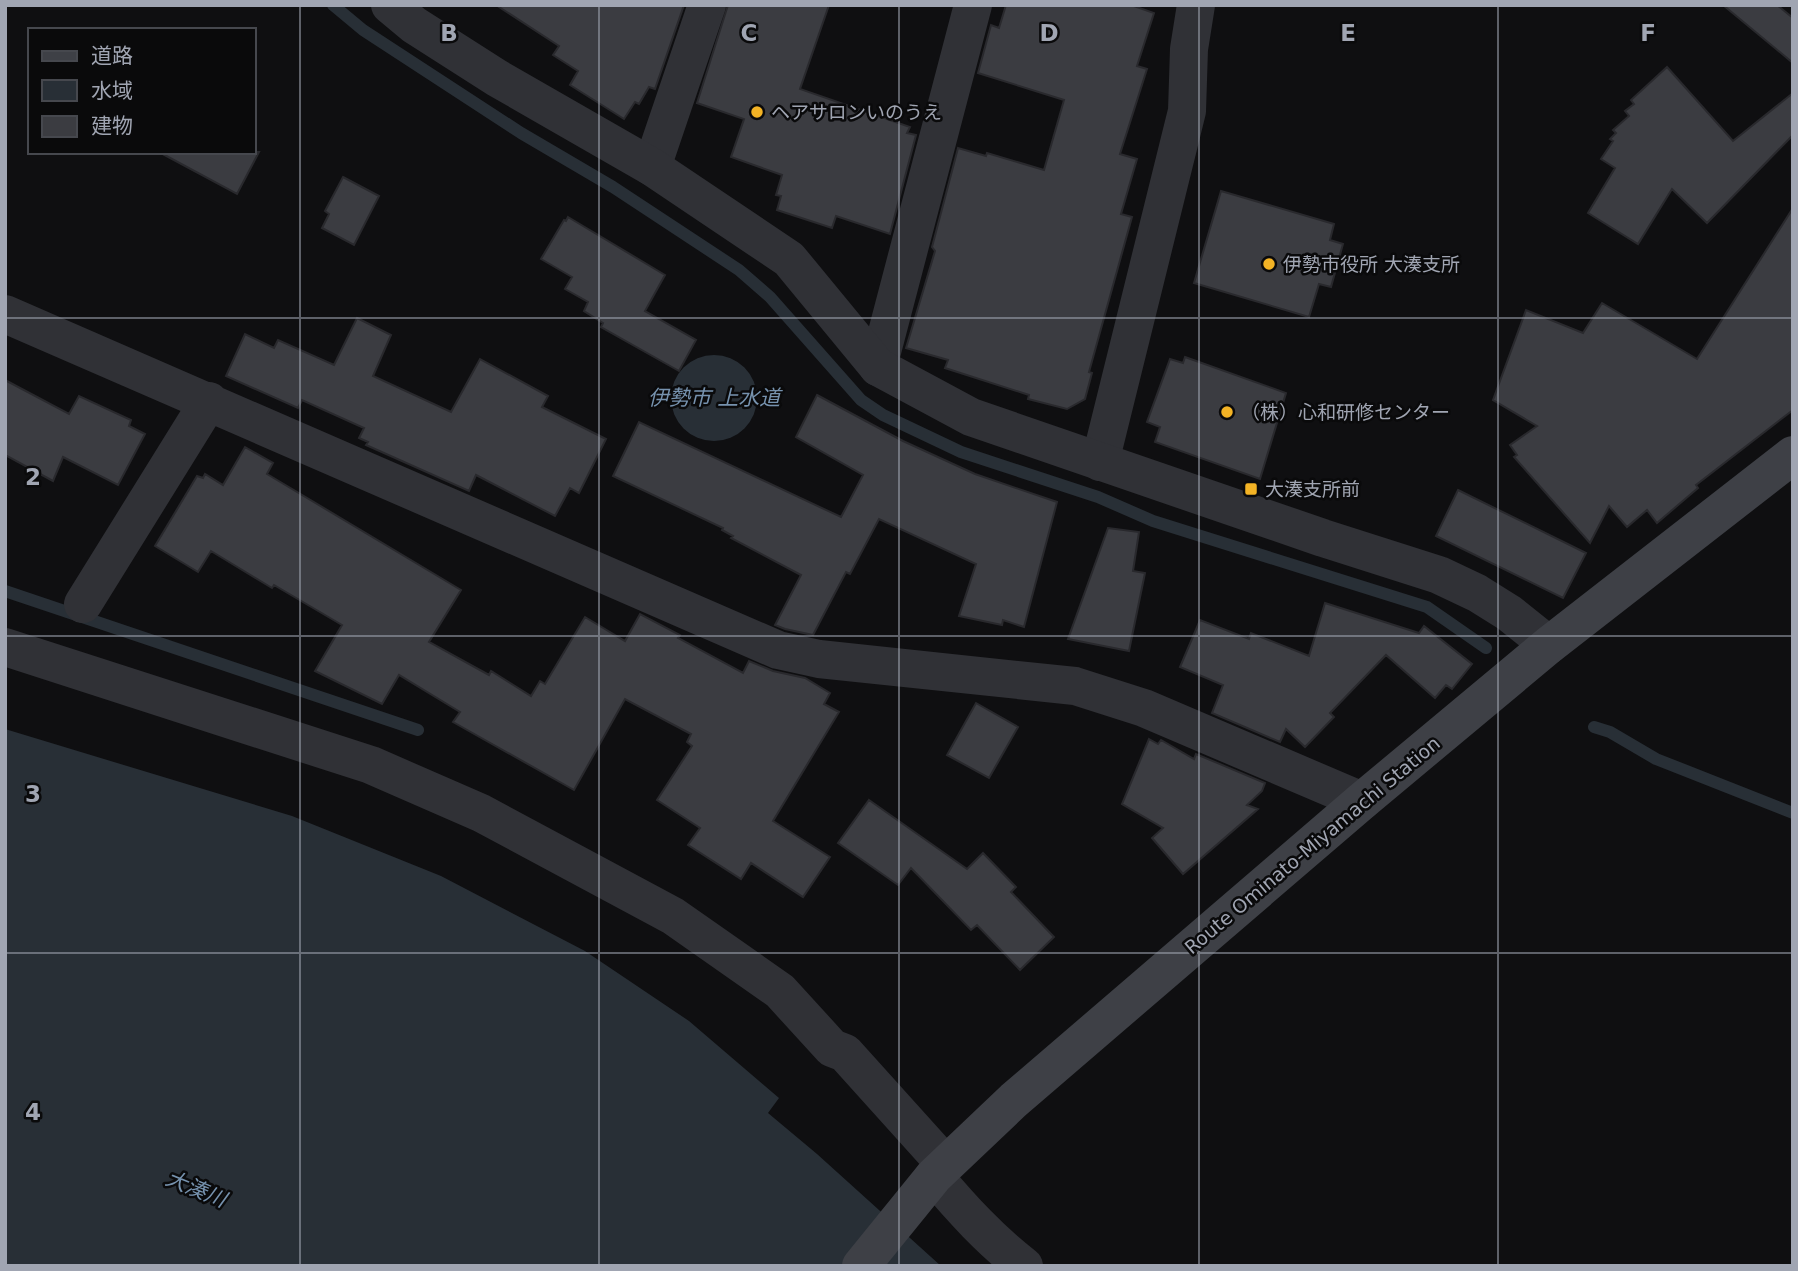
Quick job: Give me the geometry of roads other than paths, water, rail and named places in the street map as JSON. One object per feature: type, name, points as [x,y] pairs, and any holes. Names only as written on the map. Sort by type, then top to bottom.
[{"type":"main road","name":"Route Ominato-Miyamachi Station","points":[[861,1266],[936,1174],[1024,1091],[1549,645],[1793,456]]},
{"type":"street","points":[[390,5],[414,25],[497,78],[652,167],[789,259],[878,367],[971,418],[1439,575],[1477,593],[1509,613],[1549,645]]},
{"type":"street","points":[[652,167],[707,5]]},
{"type":"street","points":[[878,367],[974,5]]},
{"type":"street","points":[[1100,462],[1186,111],[1189,49],[1196,5]]},
{"type":"street","points":[[5,314],[778,650],[819,659],[1075,686],[1144,708],[1362,802]]},
{"type":"street","points":[[83,604],[209,401]]},
{"type":"street","points":[[5,647],[371,765],[481,813],[673,916],[780,991],[832,1048],[845,1053],[973,1220],[1003,1250],[1024,1266]]},
{"type":"water","name":"伊勢市 上水道","points":[[714,355],[731,358],[745,367],[754,381],[757,398],[754,415],[745,429],[731,438],[714,441],[697,438],[683,429],[674,415],[671,398],[674,381],[683,367],[697,358]]},
{"type":"water","name":"大湊川","points":[[5,729],[292,816],[441,876],[585,951],[689,1021],[779,1098],[768,1113],[941,1266],[5,1266]]},
{"type":"waterway","points":[[333,5],[363,30],[521,133],[613,187],[739,270],[770,297],[861,400],[883,415],[961,452],[1098,497],[1153,521],[1427,607],[1486,648]]},
{"type":"waterway","points":[[5,591],[418,730]]},
{"type":"waterway","points":[[1594,727],[1610,732],[1656,759],[1793,813]]},
{"type":"place","name":"ヘアサロンいのうえ","points":[[757,112]]},
{"type":"place","name":"伊勢市役所 大湊支所","points":[[1269,264]]},
{"type":"place","name":"（株）心和研修センター","points":[[1227,412]]},
{"type":"place","name":"大湊支所前","points":[[1251,489]]}]
